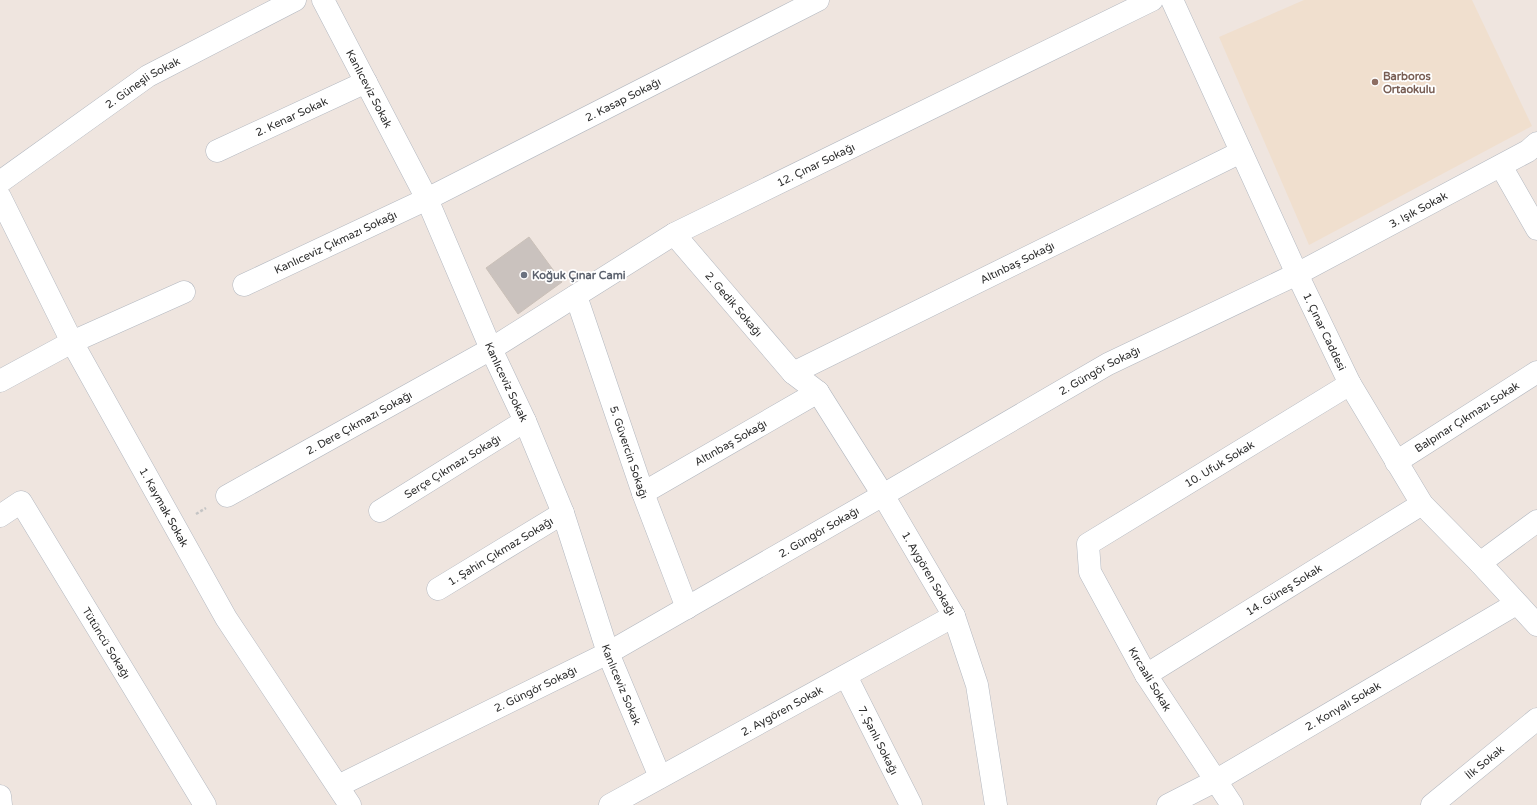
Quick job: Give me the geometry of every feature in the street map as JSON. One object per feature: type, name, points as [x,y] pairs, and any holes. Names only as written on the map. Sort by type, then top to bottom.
[{"type":"street","name":"2. Güneşli Sokak","points":[[0,182],[148,76],[295,0]]},
{"type":"street","name":"Kanlıceviz Sokak","points":[[323,0],[427,199],[491,349],[525,421],[563,513],[608,653],[660,777]]},
{"type":"street","name":"12. Çınar Sokağı","points":[[491,349],[674,234],[1152,0]]},
{"type":"street","name":"1. Çınar Caddesi","points":[[1172,0],[1297,274],[1350,384],[1422,504],[1480,563],[1516,604],[1537,625]]},
{"type":"street","name":"2. Kasap Sokağı","points":[[427,199],[811,2]]},
{"type":"street","name":"2. Kenar Sokak","points":[[217,152],[366,82]]},
{"type":"street","name":"3. Işık Sokak","points":[[1297,274],[1501,166],[1528,151],[1537,143]]},
{"type":"street","name":"Altınbaş Sokağı","points":[[793,373],[1241,152]]},
{"type":"street","points":[[1501,166],[1537,229]]},
{"type":"street","name":"1. Kaymak Sokak","points":[[0,197],[72,342],[226,618],[350,805]]},
{"type":"street","name":"Kanlıceviz Çıkmazı Sokağı","points":[[244,285],[427,199]]},
{"type":"street","name":"2. Gedik Sokağı","points":[[674,234],[793,373]]},
{"type":"street","name":"2. Güngör Sokağı","points":[[338,786],[608,653],[1108,364],[1297,274]]},
{"type":"street","points":[[0,381],[72,342],[184,292]]},
{"type":"street","name":"5. Güvercin Sokağı","points":[[576,296],[643,493],[687,608]]},
{"type":"street","name":"2. Dere Çıkmazı Sokağı","points":[[227,496],[491,349]]},
{"type":"street","name":"Balpınar Çıkmazı Sokak","points":[[1396,462],[1537,372]]},
{"type":"street","name":"1. Aygören Sokağı","points":[[793,373],[818,392],[883,495],[954,616],[977,685],[996,805]]},
{"type":"street","name":"10. Ufuk Sokak","points":[[1088,544],[1350,384]]},
{"type":"street","name":"Altınbaş Sokağı","points":[[643,493],[818,392]]},
{"type":"street","name":"Serçe Çıkmazı Sokağı","points":[[380,511],[525,421]]},
{"type":"street","name":"Tütüncü Sokağı","points":[[0,516],[21,502],[205,805]]},
{"type":"street","name":"14. Güneş Sokak","points":[[1146,675],[1422,504]]},
{"type":"street","name":"1. Şahin Çıkmaz Sokağı","points":[[438,589],[563,513]]},
{"type":"street","points":[[1480,563],[1537,521]]},
{"type":"street","name":"Kırcaali Sokak","points":[[1088,544],[1090,572],[1146,675],[1215,782],[1232,805]]},
{"type":"street","name":"2. Konyalı Sokak","points":[[1168,805],[1215,782],[1516,604]]},
{"type":"street","name":"2. Aygören Sokak","points":[[610,805],[643,797],[660,777],[954,616]]},
{"type":"street","name":"7. Şanlı Sokağı","points":[[846,676],[911,805]]},
{"type":"street","name":"İlk Sokak","points":[[1432,805],[1537,719]]},
{"type":"street","points":[[0,796],[1,805]]},
{"type":"path","points":[[175,526],[227,496]]},
{"type":"shaded area","name":"Barboros Ortaokulu","points":[[1304,0],[1472,0],[1532,126],[1309,245],[1219,37]]},
{"type":"building","name":"Koğuk Çınar Cami","points":[[529,237],[562,282],[518,314],[486,268]]},
{"type":"place","name":"Barboros Ortaokulu","points":[[1375,82]]},
{"type":"place","name":"Koğuk Çınar Cami","points":[[524,275]]}]
